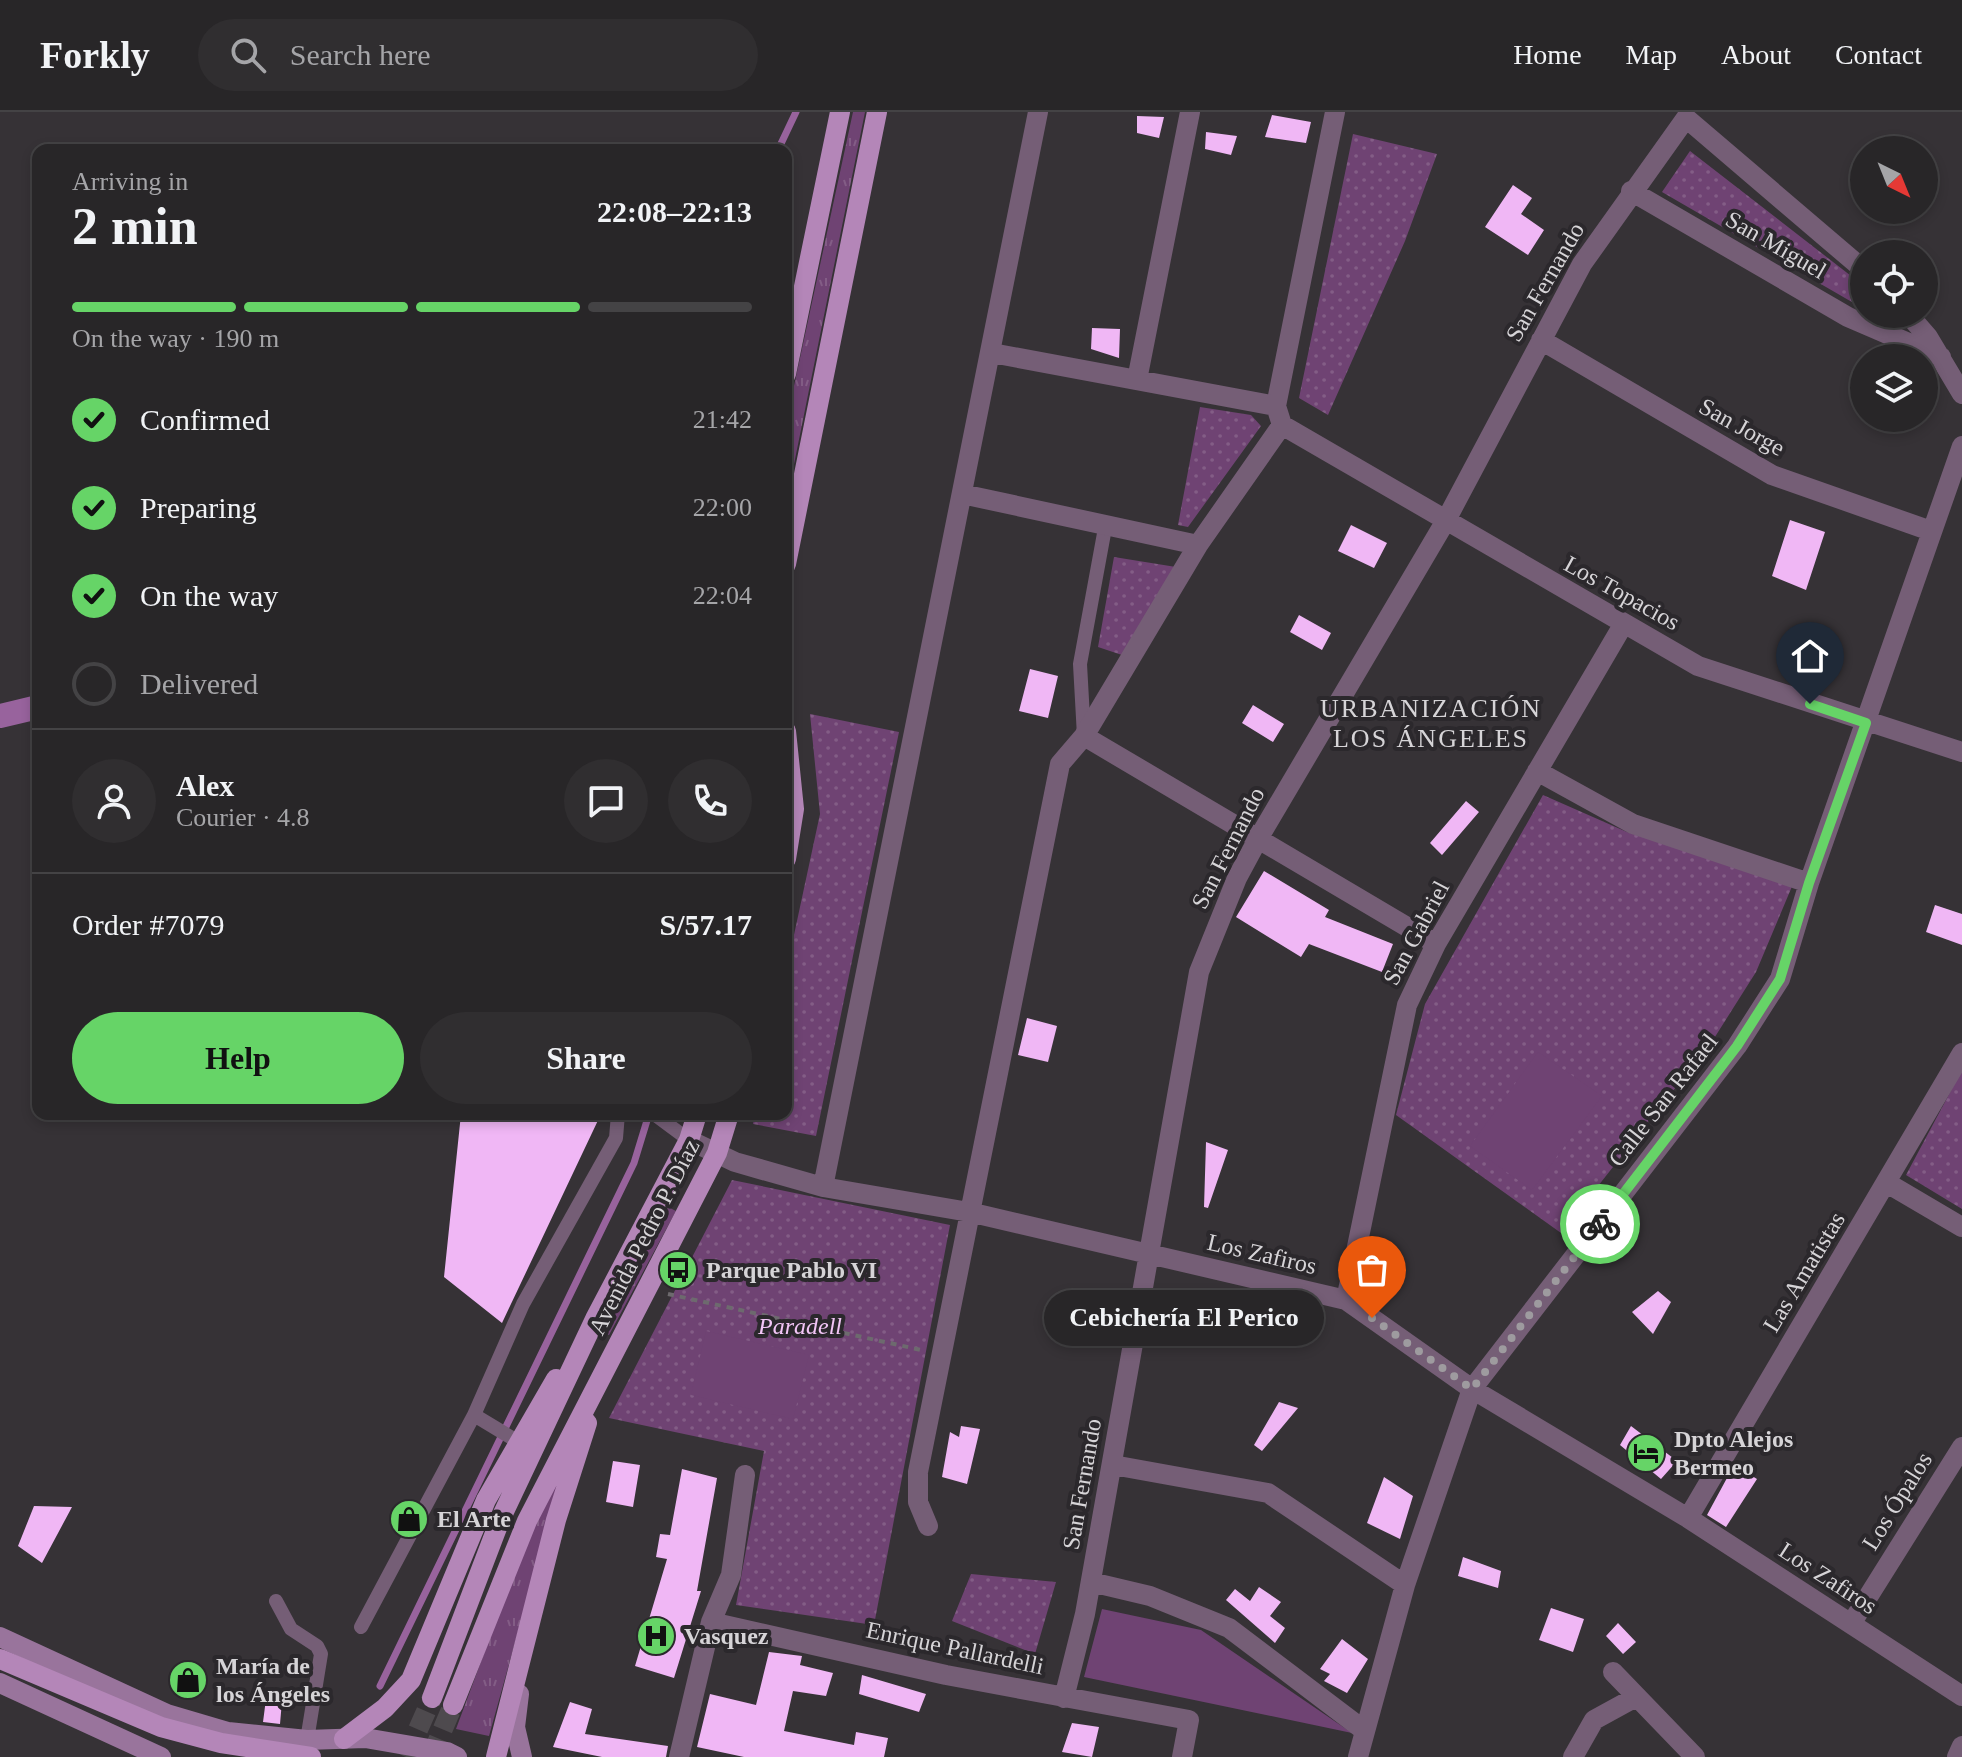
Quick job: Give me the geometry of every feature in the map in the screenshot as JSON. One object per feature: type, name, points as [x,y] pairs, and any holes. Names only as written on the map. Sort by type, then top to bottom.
[{"type":"main road","points":[[792,345],[840,112]]},
{"type":"main road","points":[[792,517],[877,112]]},
{"type":"main road","points":[[792,790],[792,822]]},
{"type":"main road","name":"Avenida Pedro P. Díaz","points":[[595,1319],[689,1140],[695,1120]]},
{"type":"main road","name":"Avenida Pedro P. Díaz","points":[[600,1381],[717,1153],[727,1120]]},
{"type":"main road","points":[[327,1757],[344,1739],[385,1708],[411,1680],[513,1439],[595,1319]]},
{"type":"main road","points":[[432,1698],[500,1520],[595,1319]]},
{"type":"main road","points":[[496,1757],[556,1520],[600,1381]]},
{"type":"main road","points":[[453,1705],[527,1521],[600,1381]]},
{"type":"main road","points":[[0,1637],[167,1714],[228,1732],[309,1748]]},
{"type":"main road","points":[[522,1757],[515,1727],[527,1639]]},
{"type":"main road","points":[[0,1659],[161,1727],[221,1743],[276,1751],[309,1748],[344,1739],[398,1741],[457,1757]]},
{"type":"main road","points":[[0,1671],[159,1738],[237,1757]]},
{"type":"main road","points":[[0,1683],[161,1757]]},
{"type":"street","points":[[823,1187],[1038,112]]},
{"type":"street","points":[[1137,380],[1190,112]]},
{"type":"street","points":[[928,1526],[918,1502],[918,1472],[1060,764],[1084,736],[1279,416],[1335,112]]},
{"type":"street","points":[[1686,115],[1850,258]]},
{"type":"street","name":"San Fernando","points":[[1064,1698],[1091,1582],[1113,1465],[1146,1254],[1199,972],[1237,878],[1258,839],[1445,522],[1582,264],[1686,115]]},
{"type":"street","name":"San Miguel","points":[[1631,191],[1848,317],[1941,357]]},
{"type":"street","points":[[1919,328],[1941,357],[1962,394]]},
{"type":"street","name":"San Jorge","points":[[1541,340],[1772,475],[1931,531]]},
{"type":"street","points":[[992,353],[1137,380],[1279,416]]},
{"type":"street","name":"Los Topacios","points":[[1279,416],[1445,522],[1698,666],[1962,752]]},
{"type":"street","name":"Calle San Rafael","points":[[1358,1757],[1405,1585],[1472,1389],[1737,1046],[1780,979],[1809,883],[1962,446]]},
{"type":"street","points":[[962,494],[1105,528],[1198,545]]},
{"type":"street","name":"San Gabriel","points":[[1346,1300],[1407,1005],[1436,944],[1623,625]]},
{"type":"street","points":[[1084,736],[1436,944]]},
{"type":"street","points":[[1537,771],[1633,824],[1809,883]]},
{"type":"street","name":"Las Amatistas","points":[[1688,1518],[1962,1053]]},
{"type":"street","name":"Los Zafiros","points":[[689,1140],[735,1162],[823,1187],[969,1212],[1346,1300],[1472,1389],[1688,1518],[1962,1696]]},
{"type":"street","points":[[1887,1183],[1962,1227]]},
{"type":"street","name":"Los Ópalos","points":[[1851,1624],[1962,1447]]},
{"type":"street","points":[[1113,1465],[1268,1493],[1405,1585]]},
{"type":"street","points":[[679,1757],[711,1622],[731,1575],[745,1475]]},
{"type":"street","points":[[1091,1582],[1150,1596],[1229,1628],[1365,1731]]},
{"type":"street","name":"Enrique Pallardelli","points":[[711,1622],[1064,1698],[1189,1720],[1182,1757]]},
{"type":"street","points":[[1613,1672],[1695,1757]]},
{"type":"street","points":[[1573,1757],[1594,1720],[1636,1697]]},
{"type":"street","points":[[1957,1757],[1962,1746]]},
{"type":"lane","points":[[1084,736],[1080,664],[1105,528]]},
{"type":"lane","points":[[361,1627],[474,1415],[523,1304],[616,1138],[618,1120]]},
{"type":"lane","points":[[664,1120],[689,1140]]},
{"type":"lane","points":[[474,1415],[513,1439]]},
{"type":"lane","points":[[276,1601],[291,1629],[317,1646],[321,1654],[309,1748]]},
{"type":"path","points":[[648,1290],[943,1355]]},
{"type":"green space","points":[[853,112],[865,112],[792,474],[792,395]]},
{"type":"green space","points":[[1353,134],[1437,154],[1405,241],[1328,415],[1299,398]]},
{"type":"green space","points":[[1690,151],[1850,275],[1850,301],[1662,192]]},
{"type":"green space","points":[[1200,407],[1251,415],[1261,426],[1188,527],[1178,525]]},
{"type":"green space","points":[[1114,557],[1176,567],[1122,655],[1098,647]]},
{"type":"green space","points":[[810,714],[899,732],[816,1136],[753,1124],[754,1120],[792,1120],[792,944],[820,814]]},
{"type":"green space","points":[[1543,795],[1627,832],[1793,884],[1756,972],[1713,1040],[1561,1233],[1396,1115],[1425,1004]]},
{"type":"green space","points":[[1538,1052],[1602,1096],[1532,1190],[1470,1146]]},
{"type":"green space","points":[[1962,1070],[1962,1209],[1906,1175]]},
{"type":"green space","name":"Paradell","points":[[732,1180],[950,1225],[874,1625],[736,1605],[764,1451],[609,1418]]},
{"type":"green space","points":[[668,1207],[676,1211],[609,1335],[605,1334]]},
{"type":"green space","points":[[706,1331],[809,1355],[793,1419],[691,1395]]},
{"type":"green space","points":[[559,1484],[489,1736],[456,1729],[515,1570],[553,1485]]},
{"type":"green space","points":[[971,1574],[1056,1582],[1035,1654],[952,1621]]},
{"type":"green space","points":[[1102,1609],[1201,1630],[1352,1733],[1084,1677]]},
{"type":"building","points":[[1272,115],[1311,122],[1306,143],[1265,137]]},
{"type":"building","points":[[1137,116],[1164,117],[1159,138],[1137,133]]},
{"type":"building","points":[[1206,132],[1237,136],[1231,155],[1205,149]]},
{"type":"building","points":[[1513,185],[1532,198],[1521,214],[1544,230],[1528,255],[1485,227]]},
{"type":"building","points":[[1092,328],[1120,329],[1119,358],[1091,349]]},
{"type":"building","points":[[1790,520],[1825,532],[1806,590],[1772,576]]},
{"type":"building","points":[[1351,525],[1387,543],[1374,568],[1338,551]]},
{"type":"building","points":[[1299,615],[1331,633],[1322,650],[1290,632]]},
{"type":"building","points":[[1030,669],[1058,676],[1048,718],[1019,711]]},
{"type":"building","points":[[1253,705],[1284,724],[1273,742],[1242,723]]},
{"type":"building","points":[[1466,801],[1479,812],[1442,855],[1430,843]]},
{"type":"building","points":[[1264,871],[1329,910],[1325,917],[1393,944],[1382,972],[1309,944],[1301,957],[1236,917]]},
{"type":"building","points":[[1935,905],[1962,914],[1962,945],[1926,932]]},
{"type":"building","points":[[1027,1018],[1057,1026],[1048,1062],[1018,1055]]},
{"type":"building","points":[[460,1120],[598,1120],[502,1323],[444,1277]]},
{"type":"building","points":[[1206,1142],[1228,1150],[1208,1208],[1204,1207]]},
{"type":"building","points":[[1658,1291],[1671,1302],[1653,1334],[1632,1312]]},
{"type":"building","points":[[1279,1402],[1298,1408],[1262,1451],[1254,1445]]},
{"type":"building","points":[[961,1426],[980,1429],[967,1484],[942,1477],[950,1432],[959,1437]]},
{"type":"building","points":[[1631,1426],[1677,1461],[1661,1479],[1620,1445]]},
{"type":"building","points":[[613,1461],[640,1465],[633,1507],[606,1502]]},
{"type":"building","points":[[1734,1465],[1757,1479],[1726,1527],[1707,1515]]},
{"type":"building","points":[[682,1469],[717,1478],[697,1591],[701,1591],[674,1678],[635,1666],[667,1559],[656,1557],[660,1534],[670,1535]]},
{"type":"building","points":[[1384,1477],[1413,1496],[1400,1539],[1367,1523]]},
{"type":"building","points":[[34,1506],[72,1507],[42,1563],[18,1546]]},
{"type":"building","points":[[1463,1557],[1501,1571],[1498,1588],[1458,1576]]},
{"type":"building","points":[[1259,1587],[1281,1602],[1270,1616],[1285,1628],[1275,1643],[1226,1600],[1235,1589],[1250,1601]]},
{"type":"building","points":[[1551,1608],[1584,1619],[1573,1652],[1539,1640]]},
{"type":"building","points":[[1618,1623],[1636,1642],[1623,1654],[1606,1636]]},
{"type":"building","points":[[1342,1639],[1368,1659],[1347,1693],[1324,1681],[1330,1674],[1320,1669]]},
{"type":"building","points":[[769,1652],[802,1656],[800,1665],[833,1673],[826,1696],[793,1691],[784,1731],[854,1745],[856,1732],[888,1738],[884,1757],[744,1757],[697,1747],[710,1694],[756,1705]]},
{"type":"building","points":[[862,1675],[926,1694],[919,1712],[859,1694]]},
{"type":"building","points":[[266,1699],[282,1701],[280,1724],[263,1722]]},
{"type":"building","points":[[570,1702],[592,1709],[585,1734],[668,1746],[666,1757],[602,1757],[553,1747]]},
{"type":"building","points":[[1072,1723],[1099,1727],[1092,1757],[1062,1752]]},
{"type":"waterway","points":[[781,144],[796,112]]},
{"type":"waterway","points":[[0,716],[32,708]]},
{"type":"waterway","points":[[380,1686],[634,1163],[647,1120]]},
{"type":"tunnel","points":[[406,1757],[432,1698]]},
{"type":"tunnel","points":[[431,1757],[453,1705]]},
{"type":"way so far","points":[[1372,1318],[1472,1389],[1600,1224]]},
{"type":"place","name":"Parque Pablo VI","points":[[678,1270]]},
{"type":"place","name":"Cebichería El Perico","points":[[1372,1318]]},
{"type":"place","name":"Dpto Alejos Bermeo","points":[[1646,1453]]},
{"type":"place","name":"El Arte","points":[[409,1519]]},
{"type":"place","name":"Vasquez","points":[[656,1636]]},
{"type":"place","name":"María de los Ángeles","points":[[188,1680]]},
{"type":"district","name":"URBANIZACIÓN LOS ÁNGELES","points":[[1431,723]]},
{"type":"route","points":[[1600,1224],[1737,1046],[1780,979],[1809,883],[1866,723],[1810,704]]}]
